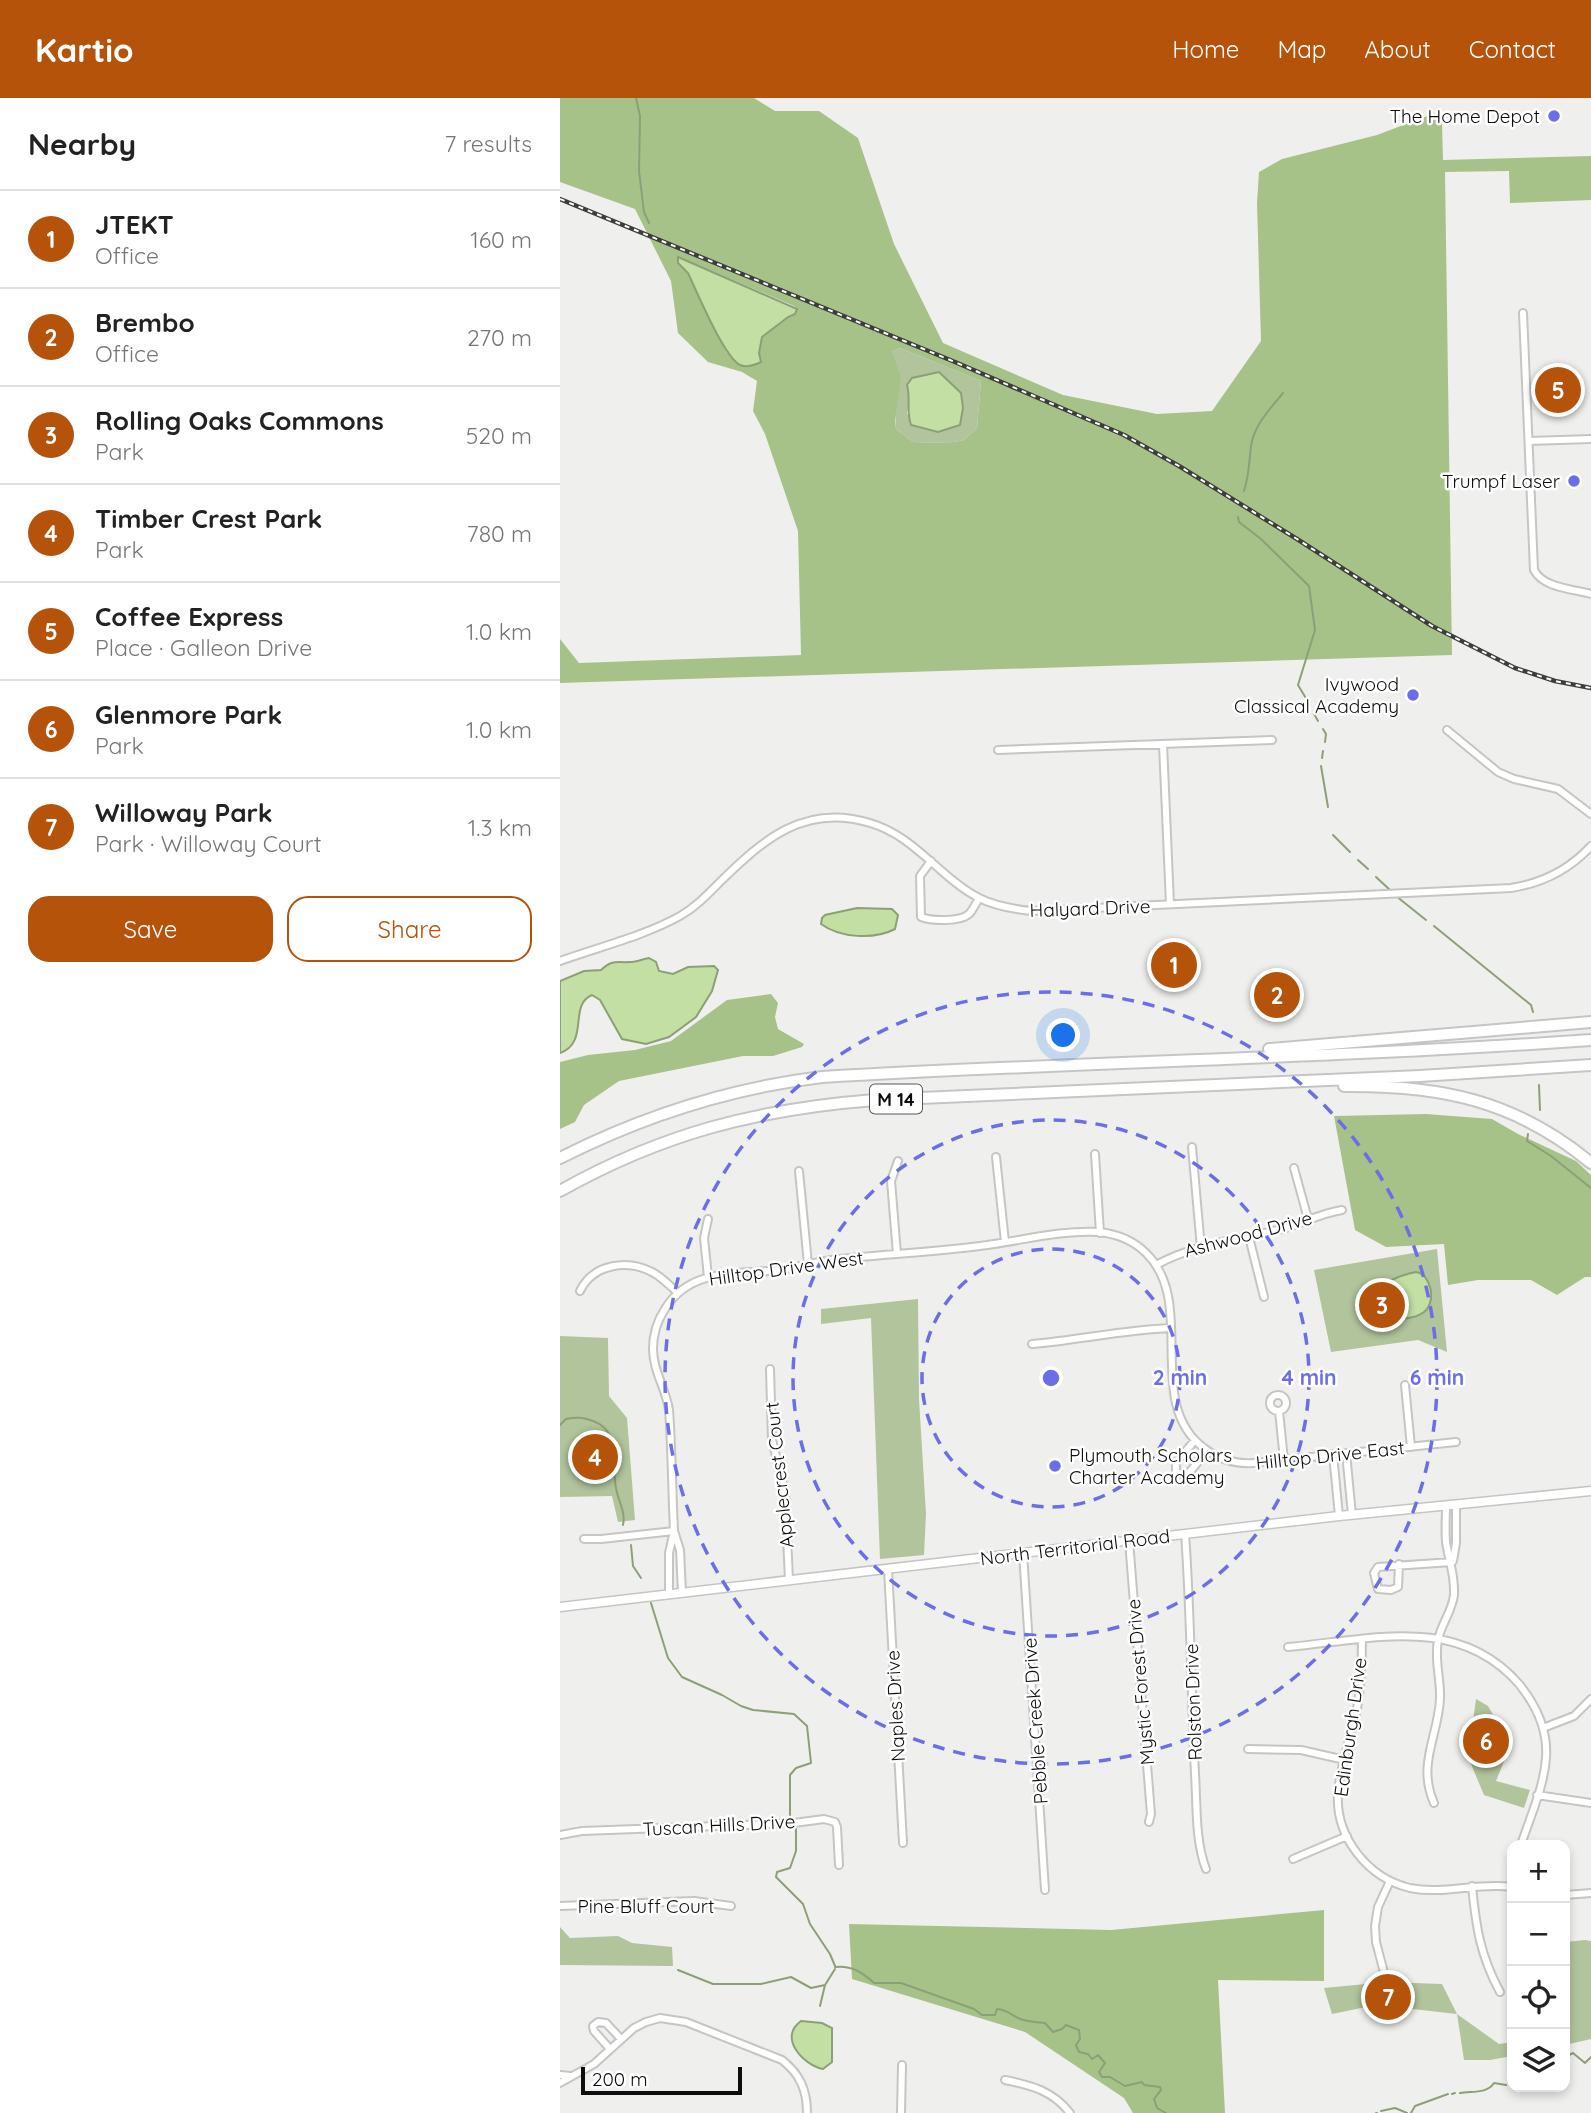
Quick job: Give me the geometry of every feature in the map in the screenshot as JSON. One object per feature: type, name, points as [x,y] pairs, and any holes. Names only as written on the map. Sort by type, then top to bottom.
[{"type":"highway","points":[[1200,1058],[1260,1050],[1591,1022]]},
{"type":"highway","name":"M 14","points":[[560,1158],[610,1134],[689,1104],[822,1077],[1200,1058],[1472,1048],[1591,1040]]},
{"type":"highway","name":"M 14","points":[[560,1191],[599,1170],[667,1140],[744,1118],[804,1106],[875,1100],[1420,1076],[1591,1065]]},
{"type":"highway","points":[[1229,1083],[1283,1087],[1388,1086],[1460,1095],[1495,1105],[1519,1116],[1571,1146],[1591,1163]]},
{"type":"main road","name":"North Territorial Road","points":[[560,1607],[1339,1516],[1591,1491]]},
{"type":"street","points":[[1523,313],[1534,570],[1538,578],[1547,583],[1591,594]]},
{"type":"street","points":[[1529,441],[1591,439]]},
{"type":"street","points":[[1447,730],[1497,772],[1514,779],[1558,789],[1591,814]]},
{"type":"street","points":[[998,750],[1272,740]]},
{"type":"street","points":[[1163,744],[1170,905]]},
{"type":"street","name":"Halyard Drive","points":[[560,961],[678,917],[698,903],[762,843],[785,829],[806,821],[839,818],[874,824],[901,836],[979,898],[1001,906],[1031,911],[1511,888],[1554,876],[1591,846]]},
{"type":"street","points":[[931,861],[920,876],[921,917],[962,917],[970,912],[979,898]]},
{"type":"street","points":[[1192,1147],[1201,1248]]},
{"type":"street","points":[[1095,1154],[1100,1233]]},
{"type":"street","points":[[996,1157],[1005,1242]]},
{"type":"street","points":[[897,1254],[891,1181],[898,1161]]},
{"type":"street","points":[[1294,1168],[1308,1219]]},
{"type":"street","points":[[799,1171],[808,1264]]},
{"type":"street","name":"Ashwood Drive","points":[[1156,1265],[1177,1254],[1288,1227],[1342,1210]]},
{"type":"street","points":[[708,1219],[704,1238],[708,1278]]},
{"type":"street","name":"Hilltop Drive East","points":[[977,1246],[1031,1237],[1100,1233],[1117,1236],[1145,1252],[1156,1265],[1166,1288],[1177,1409],[1195,1440],[1207,1451],[1223,1459],[1240,1463],[1284,1460],[1456,1442]]},
{"type":"street","points":[[1249,1237],[1264,1297]]},
{"type":"street","name":"Hilltop Drive West","points":[[681,1593],[680,1550],[674,1531],[668,1410],[653,1348],[660,1317],[678,1293],[693,1283],[708,1278],[977,1246]]},
{"type":"street","points":[[580,1291],[596,1272],[623,1265],[651,1272],[678,1293]]},
{"type":"street","points":[[1032,1344],[1083,1340],[1124,1331],[1170,1328]]},
{"type":"street","name":"Applecrest Court","points":[[770,1369],[773,1447],[785,1492],[789,1580]]},
{"type":"street","points":[[1405,1385],[1411,1447]]},
{"type":"street","points":[[1279,1411],[1284,1460]]},
{"type":"street","points":[[1195,1440],[1176,1463],[1176,1472],[1188,1474],[1207,1451]]},
{"type":"street","points":[[1346,1453],[1352,1515]]},
{"type":"street","points":[[1333,1454],[1339,1516]]},
{"type":"street","points":[[1434,1803],[1429,1790],[1428,1753],[1440,1699],[1436,1657],[1438,1637],[1452,1603],[1456,1504]]},
{"type":"street","points":[[1446,1505],[1446,1543],[1452,1562]]},
{"type":"street","points":[[584,1539],[674,1531]]},
{"type":"street","name":"Hilltop Drive West","points":[[669,1594],[669,1553],[674,1531]]},
{"type":"street","name":"Rolston Drive","points":[[1185,1534],[1191,1616],[1196,1792],[1202,1858],[1206,1869]]},
{"type":"street","name":"Mystic Forest Drive","points":[[1129,1541],[1151,1814],[1149,1822]]},
{"type":"street","name":"Pebble Creek Drive","points":[[1023,1553],[1045,1890]]},
{"type":"street","points":[[1399,1564],[1398,1587],[1378,1590],[1374,1573],[1378,1567],[1399,1564],[1452,1562]]},
{"type":"street","name":"Naples Drive","points":[[888,1569],[903,1843]]},
{"type":"street","points":[[1288,1647],[1400,1635],[1438,1637],[1471,1649],[1503,1669],[1527,1695],[1543,1728],[1546,1760],[1523,1840]]},
{"type":"street","name":"Edinburgh Drive","points":[[1362,1639],[1357,1704],[1338,1801],[1347,1836],[1364,1862],[1390,1881],[1408,1887],[1425,1890],[1492,1885],[1507,1886]]},
{"type":"street","points":[[1543,1728],[1574,1716],[1591,1699]]},
{"type":"street","points":[[1248,1749],[1301,1750],[1345,1760]]},
{"type":"street","points":[[1537,1795],[1591,1804]]},
{"type":"street","name":"Tuscan Hills Drive","points":[[560,1835],[582,1831],[794,1823],[824,1819],[835,1822],[839,1864]]},
{"type":"street","points":[[1293,1859],[1347,1836]]},
{"type":"street","points":[[1385,2017],[1387,1984],[1376,1942],[1375,1926],[1378,1907],[1390,1881]]},
{"type":"street","points":[[1472,1886],[1479,1943],[1486,1968],[1500,1992]]},
{"type":"street","points":[[1570,1895],[1591,1893]]},
{"type":"street","name":"Pine Bluff Court","points":[[560,1906],[694,1901],[731,1906]]},
{"type":"street","points":[[560,2083],[589,2068],[621,2039],[646,2022],[668,2018],[686,2022],[772,2054],[790,2066],[805,2093],[807,2113]]},
{"type":"street","points":[[610,2049],[594,2031],[593,2026],[597,2022],[606,2023],[621,2039]]},
{"type":"street","points":[[901,2065],[901,2113]]},
{"type":"street","points":[[560,2075],[571,2076]]},
{"type":"street","points":[[1005,2080],[1038,2088],[1059,2101],[1070,2113]]},
{"type":"shaded area","points":[[560,98],[754,98],[775,111],[819,111],[858,138],[894,244],[943,343],[1063,395],[1157,414],[1212,411],[1261,341],[1257,203],[1259,172],[1282,159],[1377,135],[1435,113],[1442,124],[1443,160],[1591,156],[1591,200],[1510,203],[1509,171],[1445,172],[1452,655],[560,683],[560,639],[579,663],[801,655],[798,531],[765,434],[753,411],[757,381],[742,372],[708,362],[678,333],[671,281],[635,209],[560,182]],"holes":[[[686,260],[794,306],[797,309],[795,314],[762,337],[759,353],[727,353],[688,273]],[[900,348],[981,381],[977,428],[964,440],[948,443],[913,442],[896,429],[901,378],[892,352]]]},
{"type":"shaded area","points":[[678,257],[797,309],[795,314],[762,337],[759,353],[761,362],[740,365],[726,350],[688,273],[678,263]]},
{"type":"shaded area","points":[[900,348],[981,381],[977,428],[964,440],[948,443],[913,442],[896,429],[892,352]],"holes":[[[907,385],[963,408],[960,425],[938,432],[907,414],[910,399]]]},
{"type":"shaded area","points":[[939,372],[961,393],[963,408],[960,425],[938,432],[911,425],[907,385],[912,378]]},
{"type":"shaded area","points":[[857,908],[892,909],[898,915],[895,929],[877,935],[857,936],[829,929],[821,924],[825,915]]},
{"type":"shaded area","points":[[649,958],[656,962],[659,971],[673,974],[688,967],[714,966],[718,970],[712,991],[696,1017],[669,1037],[646,1044],[622,1039],[600,1000],[592,995],[581,1007],[574,1041],[560,1053],[560,981],[584,971],[601,970],[612,963]]},
{"type":"shaded area","points":[[771,994],[778,1003],[775,1017],[778,1029],[804,1044],[802,1047],[773,1056],[743,1056],[619,1081],[584,1105],[575,1122],[560,1129],[560,1062],[588,1055],[635,1050],[671,1041],[727,1000]]},
{"type":"shaded area","points":[[1426,1114],[1492,1119],[1576,1161],[1591,1175],[1591,1277],[1585,1277],[1557,1295],[1531,1280],[1478,1280],[1448,1285],[1444,1244],[1386,1247],[1355,1230],[1334,1116]]},
{"type":"shaded area","points":[[1437,1249],[1447,1352],[1418,1340],[1331,1352],[1314,1270]]},
{"type":"shaded area","points":[[1416,1272],[1429,1283],[1431,1295],[1428,1307],[1411,1318],[1386,1319],[1373,1304],[1372,1296],[1388,1282]]},
{"type":"shaded area","points":[[918,1299],[919,1399],[926,1514],[924,1555],[880,1559],[871,1318],[821,1324],[821,1309]]},
{"type":"shaded area","points":[[560,1336],[608,1338],[609,1396],[627,1418],[635,1520],[618,1522],[612,1496],[560,1497]]},
{"type":"shaded area","points":[[1476,1699],[1488,1706],[1499,1725],[1505,1759],[1496,1781],[1530,1790],[1524,1808],[1484,1795],[1468,1757]]},
{"type":"shaded area","points":[[1324,1910],[1324,1981],[1218,1980],[1225,2113],[1133,2113],[1124,2098],[1025,2032],[852,1979],[849,1924],[1111,1930]]},
{"type":"shaded area","points":[[560,1927],[570,1938],[618,1936],[632,1943],[672,1947],[673,1966],[560,1965]]},
{"type":"shaded area","points":[[1591,1941],[1591,2039],[1570,2044],[1570,1966],[1570,1942]]},
{"type":"shaded area","points":[[1386,1982],[1442,1984],[1457,2014],[1376,2005],[1332,2014],[1324,1988]]},
{"type":"shaded area","points":[[1457,2014],[1499,2044],[1507,2043],[1507,2057],[1464,2060]]},
{"type":"shaded area","points":[[801,2021],[822,2023],[832,2028],[832,2062],[823,2069],[809,2063],[796,2050],[792,2035],[794,2028]]},
{"type":"waterway","points":[[636,98],[640,116],[639,171],[644,212],[649,223]]},
{"type":"waterway","points":[[1244,491],[1255,431],[1283,393]]},
{"type":"waterway","points":[[1238,517],[1239,522],[1261,539],[1309,586],[1315,630],[1298,685],[1310,705]]},
{"type":"waterway","points":[[1314,714],[1318,721]]},
{"type":"waterway","points":[[1323,729],[1326,734],[1325,742]]},
{"type":"waterway","points":[[1322,758],[1323,751]]},
{"type":"waterway","points":[[1321,766],[1328,807]]},
{"type":"waterway","points":[[1333,835],[1350,852]]},
{"type":"waterway","points":[[1358,860],[1368,869]]},
{"type":"waterway","points":[[1376,877],[1390,890]]},
{"type":"waterway","points":[[1396,896],[1426,920]]},
{"type":"waterway","points":[[1434,926],[1531,1005],[1533,1012]]},
{"type":"waterway","points":[[1539,1085],[1540,1110]]},
{"type":"waterway","points":[[1528,1134],[1527,1141],[1551,1156],[1591,1188]]},
{"type":"waterway","points":[[560,1425],[566,1419],[583,1418],[602,1426],[608,1432],[614,1449],[615,1479],[623,1525]]},
{"type":"waterway","points":[[631,1545],[633,1566],[641,1578]]},
{"type":"waterway","points":[[651,1603],[668,1658],[682,1677],[753,1710],[794,1714],[807,1726],[811,1763],[796,1768],[790,1775],[790,1816]]},
{"type":"waterway","points":[[796,1829],[796,1851],[790,1868],[777,1872],[776,1877],[803,1904],[810,1924],[835,1966]]},
{"type":"waterway","points":[[835,1967],[857,1970],[874,1983],[901,1983],[974,2009],[982,2015],[995,2015],[997,2009],[1020,2019],[1045,2023],[1053,2032],[1066,2025],[1079,2030],[1080,2039],[1076,2045],[1079,2052],[1088,2054],[1092,2059],[1098,2055],[1105,2063],[1099,2072],[1102,2077],[1110,2077],[1125,2086],[1142,2082],[1144,2085],[1160,2087],[1161,2090],[1154,2099],[1157,2108],[1166,2113]]},
{"type":"waterway","points":[[820,2006],[825,1985],[835,1969]]},
{"type":"waterway","points":[[678,1970],[713,1984],[761,1984],[791,1977],[811,1988],[825,1985]]},
{"type":"waterway","points":[[1570,2054],[1573,2053],[1585,2063],[1591,2057]]},
{"type":"waterway","points":[[1460,2093],[1483,2090],[1494,2083],[1506,2085]]},
{"type":"waterway","points":[[1411,2113],[1415,2106],[1448,2094]]},
{"type":"waterway","points":[[1381,2111],[1395,2108],[1407,2113]]},
{"type":"railway","points":[[560,199],[955,362],[1124,435],[1297,539],[1432,626],[1515,668],[1555,681],[1591,688]]},
{"type":"place","name":"The Home Depot","points":[[1554,116]]},
{"type":"place","name":"Coffee Express","points":[[1558,390]]},
{"type":"place","name":"Trumpf Laser","points":[[1574,481]]},
{"type":"place","name":"Ivywood Classical Academy","points":[[1413,695]]},
{"type":"place","name":"JTEKT","points":[[1174,965]]},
{"type":"place","name":"Brembo","points":[[1277,995]]},
{"type":"place","name":"Rolling Oaks Commons","points":[[1382,1305]]},
{"type":"place","name":"Timber Crest Park","points":[[595,1457]]},
{"type":"place","name":"Plymouth Scholars Charter Academy","points":[[1055,1466]]},
{"type":"place","name":"Glenmore Park","points":[[1486,1741]]},
{"type":"place","name":"Willoway Park","points":[[1388,1997]]}]
